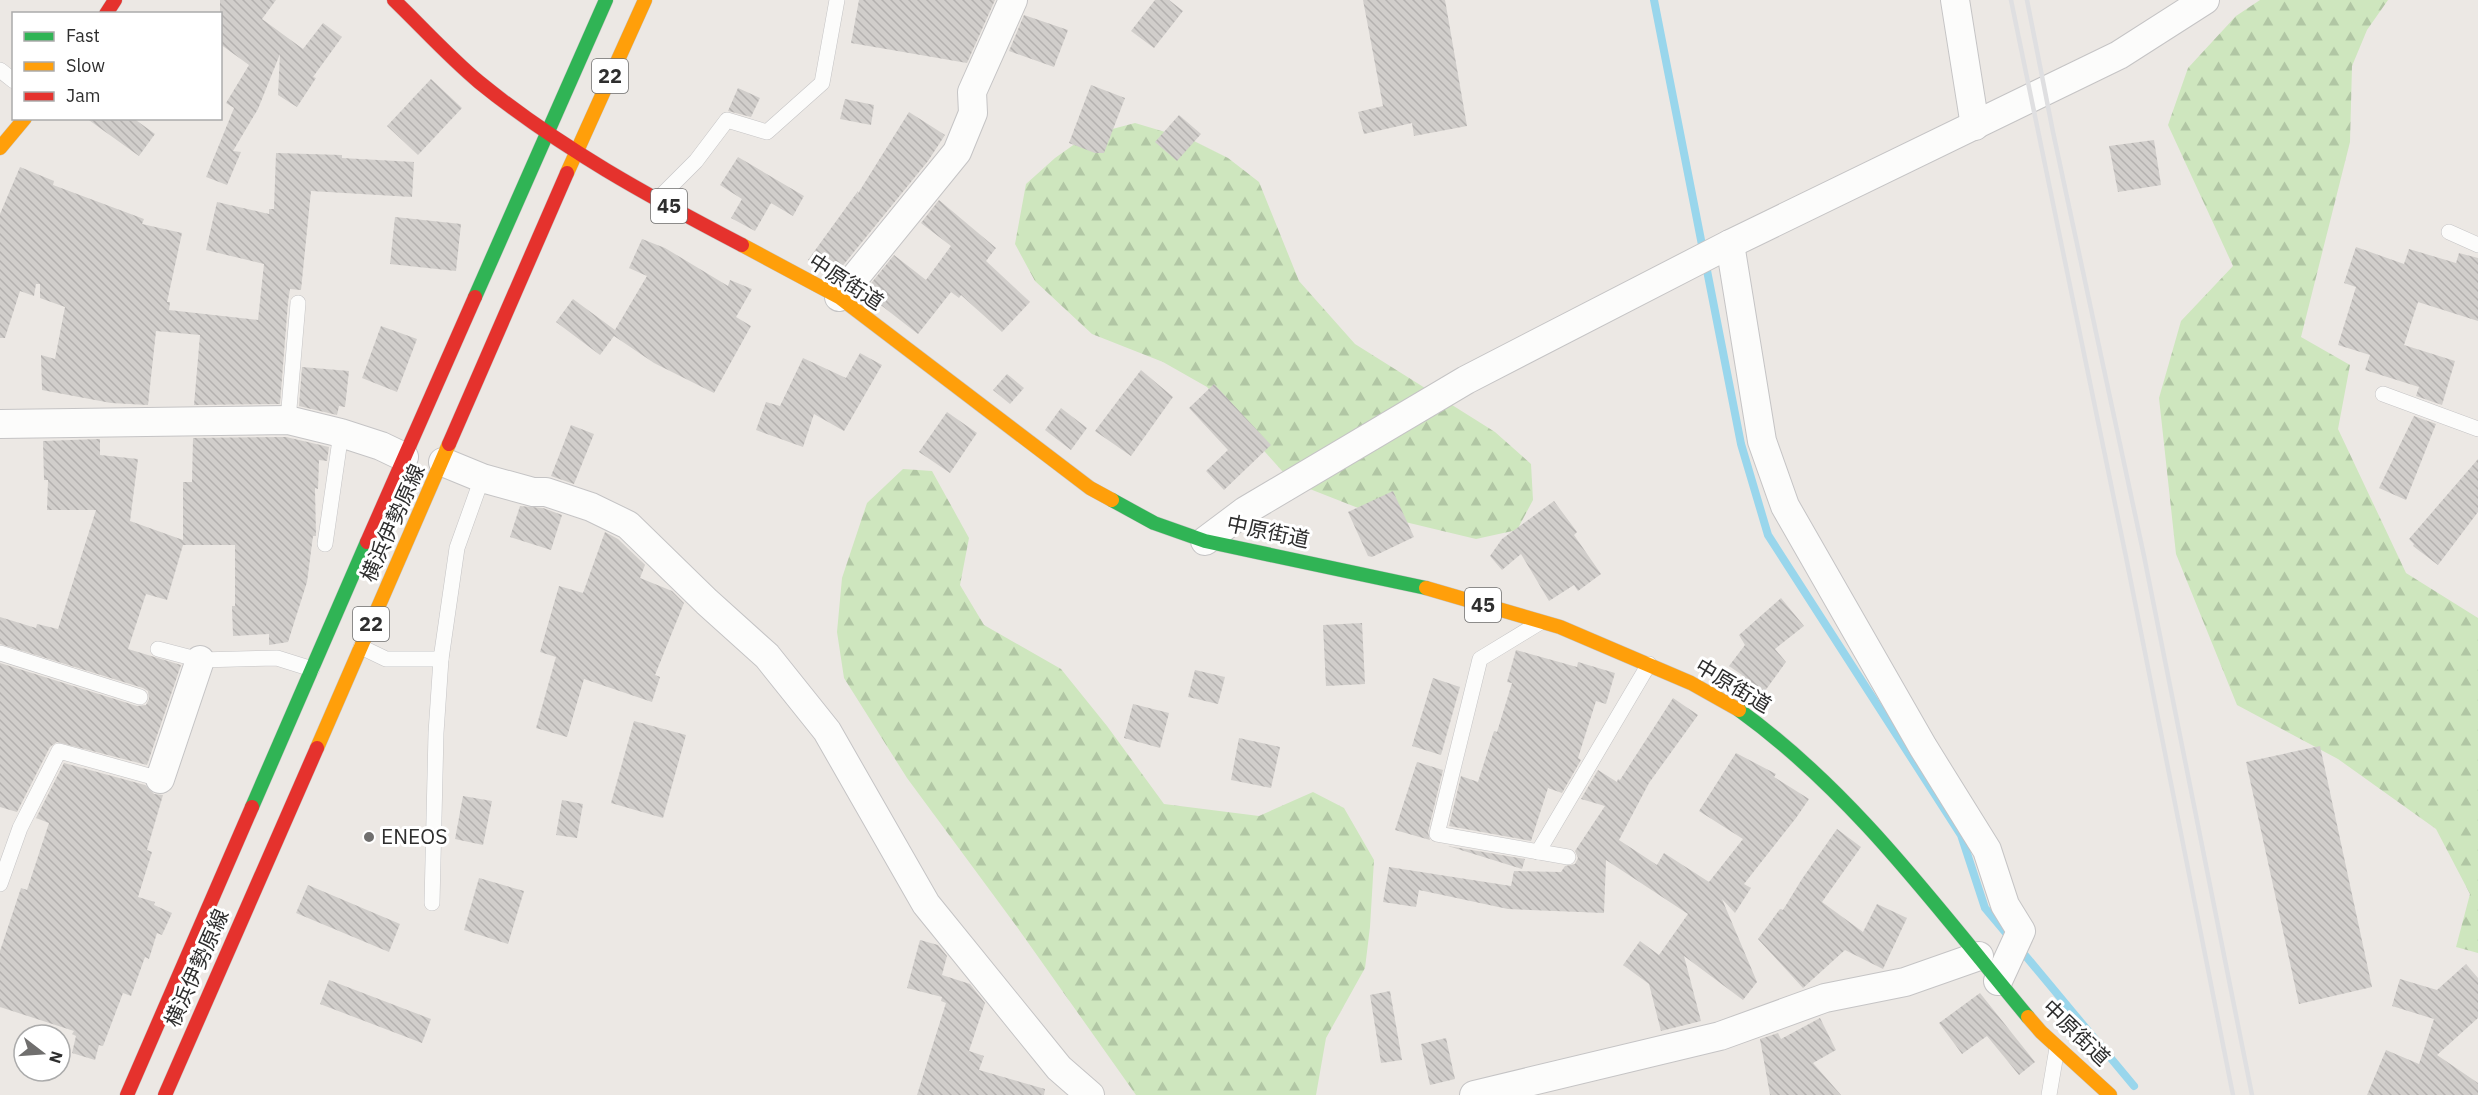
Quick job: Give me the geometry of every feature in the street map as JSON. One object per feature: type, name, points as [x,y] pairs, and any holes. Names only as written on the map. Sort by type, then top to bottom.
[{"type":"main road","name":"中原街道","points":[[394,0],[478,81],[548,134],[657,200],[839,297],[1090,488],[1154,523],[1205,541],[1407,583],[1542,622],[1609,646],[1691,683],[1734,707],[1769,732],[1818,775],[1869,826],[1979,956],[2002,973],[2041,1032],[2110,1095]]},
{"type":"main road","name":"横浜伊勢原線","points":[[127,1095],[404,457],[606,0]]},
{"type":"main road","name":"横浜伊勢原線","points":[[165,1095],[645,0]]},
{"type":"main road","points":[[0,148],[23,120]]},
{"type":"street","points":[[839,297],[957,152],[973,113],[972,92],[1013,0]]},
{"type":"street","points":[[1954,0],[1975,126]]},
{"type":"street","points":[[1205,541],[1245,511],[1466,380],[1727,246],[2119,55],[2205,0]]},
{"type":"street","points":[[1727,246],[1762,441],[1785,506],[1917,737],[1987,850],[2005,905],[2021,931],[2002,973]]},
{"type":"street","points":[[0,424],[288,420],[341,433],[381,446],[404,457]]},
{"type":"street","points":[[442,462],[482,478],[557,496],[591,507],[628,525],[767,656],[827,731],[926,904],[1059,1068],[1090,1095]]},
{"type":"street","points":[[160,779],[200,660]]},
{"type":"street","points":[[1473,1095],[1720,1036],[1825,998],[1905,982],[1979,956]]},
{"type":"lane","points":[[657,200],[696,161],[727,120],[767,132],[822,83],[837,0]]},
{"type":"lane","points":[[0,70],[12,79]]},
{"type":"lane","points":[[2449,232],[2478,245]]},
{"type":"lane","points":[[288,420],[298,303]]},
{"type":"lane","points":[[2383,394],[2478,429]]},
{"type":"lane","points":[[326,544],[341,433]]},
{"type":"lane","points":[[432,903],[436,733],[441,659],[457,548],[482,478]]},
{"type":"lane","points":[[1542,622],[1480,659],[1437,834],[1568,857]]},
{"type":"lane","points":[[361,647],[386,659],[441,659]]},
{"type":"lane","points":[[158,649],[200,660],[277,658],[312,669]]},
{"type":"lane","points":[[0,653],[140,697]]},
{"type":"lane","points":[[1538,852],[1649,664]]},
{"type":"lane","points":[[0,884],[20,828],[59,751],[160,779]]},
{"type":"lane","points":[[2049,1095],[2057,1046]]},
{"type":"green space","points":[[2260,0],[2388,0],[2367,30],[2352,66],[2350,142],[2301,337],[2350,365],[2338,429],[2406,573],[2478,618],[2478,953],[2456,947],[2470,894],[2436,829],[2338,759],[2237,705],[2176,554],[2159,398],[2181,321],[2233,266],[2168,125],[2188,68],[2236,16]]},
{"type":"green space","points":[[1135,123],[1192,140],[1228,158],[1259,182],[1299,281],[1355,344],[1495,432],[1531,464],[1533,500],[1517,530],[1476,539],[1376,515],[1292,482],[1207,387],[1163,362],[1092,334],[1035,281],[1015,244],[1026,184],[1055,158],[1086,136]]},
{"type":"green space","points":[[903,469],[932,471],[969,538],[960,585],[984,625],[1061,669],[1107,726],[1164,804],[1259,816],[1313,792],[1344,808],[1374,860],[1370,927],[1365,968],[1326,1038],[1316,1095],[1136,1095],[1017,927],[907,778],[844,678],[837,632],[842,578],[867,503]]},
{"type":"building","points":[[220,0],[276,0],[262,19],[303,49],[323,23],[342,37],[313,77],[316,78],[297,107],[278,95],[280,54],[258,109],[233,151],[241,152],[227,185],[206,177],[234,108],[226,103],[249,65],[222,45],[222,12],[220,12]]},
{"type":"building","points":[[859,0],[995,0],[967,63],[851,43]]},
{"type":"building","points":[[1155,0],[1169,0],[1183,11],[1154,48],[1131,31]]},
{"type":"building","points":[[1363,0],[1445,0],[1467,126],[1414,136],[1412,123],[1364,134],[1358,112],[1383,106]]},
{"type":"building","points":[[1024,15],[1068,30],[1054,67],[1009,51]]},
{"type":"building","points":[[431,79],[462,108],[418,155],[387,126]]},
{"type":"building","points":[[1091,85],[1125,98],[1104,153],[1095,153],[1069,143]]},
{"type":"building","points":[[738,88],[760,98],[751,117],[728,111]]},
{"type":"building","points":[[845,99],[874,105],[871,125],[840,119]]},
{"type":"building","points":[[909,112],[945,135],[928,161],[836,274],[808,260],[858,191],[857,195]]},
{"type":"building","points":[[1179,115],[1201,134],[1177,161],[1155,142]]},
{"type":"building","points":[[89,120],[136,120],[155,134],[139,156]]},
{"type":"building","points":[[2154,140],[2161,185],[2118,192],[2109,146]]},
{"type":"building","points":[[276,153],[342,155],[342,158],[414,162],[412,197],[311,191],[301,290],[290,289],[288,302],[280,404],[194,405],[200,335],[156,331],[148,405],[111,403],[42,390],[41,355],[55,359],[65,307],[40,298],[40,284],[36,284],[34,296],[20,291],[5,338],[0,338],[0,214],[20,167],[54,181],[53,185],[144,219],[142,224],[182,233],[167,302],[170,302],[169,310],[258,320],[264,264],[206,250],[217,202],[269,214],[269,209],[274,209]]},
{"type":"building","points":[[738,157],[804,196],[793,216],[771,203],[755,231],[731,218],[742,199],[720,185]]},
{"type":"building","points":[[939,200],[996,248],[986,261],[1030,302],[1002,332],[961,295],[959,298],[951,292],[918,334],[864,292],[894,255],[926,280],[951,246],[921,223]]},
{"type":"building","points":[[395,217],[461,224],[456,271],[390,264]]},
{"type":"building","points":[[642,239],[665,248],[728,286],[730,280],[752,289],[736,317],[751,326],[714,393],[654,363],[614,336],[600,355],[556,322],[573,299],[615,330],[647,276],[629,268]]},
{"type":"building","points":[[2356,247],[2404,264],[2409,249],[2456,263],[2459,253],[2478,258],[2478,321],[2418,302],[2404,345],[2455,361],[2442,405],[2416,396],[2419,387],[2365,370],[2370,355],[2338,345],[2356,287],[2344,283]]},
{"type":"building","points":[[381,326],[417,339],[397,392],[362,378]]},
{"type":"building","points":[[860,353],[882,365],[844,431],[814,414],[803,447],[756,430],[766,402],[780,406],[803,358],[846,378]]},
{"type":"building","points":[[302,367],[349,371],[345,407],[339,406],[337,415],[299,406]]},
{"type":"building","points":[[1141,370],[1173,397],[1131,456],[1095,431]]},
{"type":"building","points":[[1007,374],[1024,388],[1010,404],[993,390]]},
{"type":"building","points":[[1214,384],[1271,445],[1224,490],[1206,471],[1228,450],[1189,408]]},
{"type":"building","points":[[1061,408],[1087,428],[1071,450],[1045,430]]},
{"type":"building","points":[[947,412],[977,433],[950,473],[919,452]]},
{"type":"building","points":[[2414,416],[2436,424],[2406,500],[2379,488]]},
{"type":"building","points":[[571,425],[594,434],[574,484],[551,476]]},
{"type":"building","points":[[286,437],[329,447],[327,461],[319,460],[318,489],[315,488],[316,536],[313,536],[307,582],[288,642],[269,645],[269,634],[233,636],[235,545],[183,545],[167,600],[146,594],[128,649],[181,665],[147,765],[57,742],[50,747],[17,812],[0,807],[0,663],[137,706],[146,705],[149,699],[148,691],[143,688],[0,644],[0,617],[36,628],[37,624],[58,629],[96,510],[47,510],[48,480],[44,480],[43,441],[100,439],[100,455],[138,459],[130,521],[183,540],[183,482],[192,482],[193,438]]},
{"type":"building","points":[[2478,459],[2478,512],[2438,565],[2413,546],[2414,544],[2409,539]]},
{"type":"building","points":[[1393,491],[1414,537],[1372,557],[1368,556],[1348,512]]},
{"type":"building","points":[[1554,501],[1577,532],[1574,535],[1601,574],[1578,591],[1574,585],[1549,601],[1521,554],[1502,570],[1490,556],[1502,539]]},
{"type":"building","points":[[520,506],[543,508],[562,515],[551,550],[510,537]]},
{"type":"building","points":[[605,532],[618,539],[645,565],[640,578],[672,591],[684,603],[655,675],[660,677],[652,702],[584,679],[567,737],[536,728],[556,657],[540,652],[559,586],[583,593]]},
{"type":"building","points":[[1781,598],[1804,626],[1775,649],[1786,662],[1762,695],[1742,681],[1745,677],[1729,666],[1745,645],[1739,635]]},
{"type":"building","points":[[1362,623],[1365,684],[1326,686],[1323,625]]},
{"type":"building","points":[[1516,650],[1577,667],[1578,662],[1615,673],[1606,704],[1596,701],[1578,758],[1581,760],[1562,793],[1548,788],[1531,841],[1449,826],[1461,776],[1478,782],[1512,683],[1507,682]]},
{"type":"building","points":[[1195,670],[1225,677],[1218,704],[1188,697]]},
{"type":"building","points":[[1433,678],[1460,687],[1441,755],[1412,746]]},
{"type":"building","points":[[1673,698],[1698,715],[1649,783],[1619,840],[1657,865],[1664,853],[1709,882],[1743,839],[1699,811],[1736,753],[1776,774],[1774,777],[1809,799],[1744,884],[1751,888],[1735,913],[1722,899],[1757,982],[1743,1000],[1684,956],[1701,1021],[1661,1031],[1649,984],[1623,965],[1640,941],[1659,955],[1688,914],[1606,860],[1604,913],[1508,909],[1419,890],[1416,907],[1383,902],[1389,867],[1511,886],[1514,871],[1561,872],[1565,866],[1575,864],[1578,858],[1575,851],[1605,806],[1581,799],[1598,770],[1617,782],[1618,779],[1620,780]]},
{"type":"building","points":[[1133,704],[1169,713],[1160,748],[1124,738]]},
{"type":"building","points":[[634,721],[686,735],[663,818],[611,803]]},
{"type":"building","points":[[1239,738],[1280,747],[1271,788],[1231,780]]},
{"type":"building","points":[[2320,746],[2372,987],[2299,1004],[2246,762]]},
{"type":"building","points":[[1417,762],[1443,770],[1428,832],[1430,840],[1395,830]]},
{"type":"building","points":[[64,763],[145,785],[154,794],[163,795],[147,850],[152,852],[138,897],[155,902],[154,905],[172,913],[162,935],[157,933],[149,959],[145,957],[131,996],[123,993],[103,1046],[99,1045],[95,1060],[72,1053],[76,1036],[72,1034],[74,1031],[72,1023],[49,1023],[0,1007],[0,951],[21,888],[27,890],[49,823],[36,818]]},
{"type":"building","points":[[463,796],[492,801],[483,845],[455,839]]},
{"type":"building","points":[[562,800],[583,804],[577,838],[556,835]]},
{"type":"building","points":[[1837,829],[1861,847],[1822,902],[1863,932],[1877,904],[1907,918],[1883,969],[1845,950],[1803,988],[1758,939],[1780,909],[1783,910]]},
{"type":"building","points":[[1448,846],[1525,859],[1522,869]]},
{"type":"building","points":[[479,878],[524,891],[508,944],[464,930]]},
{"type":"building","points":[[308,885],[400,924],[389,952],[296,913]]},
{"type":"building","points":[[920,940],[938,945],[947,956],[942,975],[970,984],[985,1003],[969,1051],[984,1056],[979,1070],[1045,1089],[1044,1095],[917,1095],[946,1003],[941,1001],[942,997],[907,988]]},
{"type":"building","points":[[2466,964],[2478,978],[2478,1018],[2437,1055],[2478,1083],[2478,1095],[2367,1095],[2386,1050],[2419,1064],[2434,1019],[2392,1006],[2400,979],[2437,990]]},
{"type":"building","points":[[329,980],[431,1019],[422,1043],[320,1004]]},
{"type":"building","points":[[1390,991],[1402,1060],[1381,1063],[1370,995]]},
{"type":"building","points":[[1980,993],[2035,1062],[2019,1075],[1987,1036],[1962,1054],[1939,1023]]},
{"type":"building","points":[[1820,1018],[1836,1050],[1813,1063],[1841,1095],[1770,1095],[1760,1039],[1778,1033],[1781,1039]]},
{"type":"building","points":[[1446,1038],[1455,1079],[1430,1085],[1421,1044]]},
{"type":"waterway","points":[[1654,0],[1741,444],[1768,535],[1961,835],[1985,908],[2011,939]]},
{"type":"waterway","points":[[2019,948],[2134,1086]]},
{"type":"railway","points":[[2011,0],[2126,557],[2233,1095]]},
{"type":"railway","points":[[2027,0],[2144,556],[2252,1095]]},
{"type":"traffic: fast","points":[[475,297],[606,0]]},
{"type":"traffic: fast","points":[[1112,500],[1154,523],[1205,541],[1426,588]]},
{"type":"traffic: fast","points":[[252,807],[367,542]]},
{"type":"traffic: fast","points":[[1739,710],[1781,743],[1857,815],[1927,894],[2028,1017]]},
{"type":"traffic: slow","points":[[567,173],[645,0]]},
{"type":"traffic: slow","points":[[0,148],[23,120]]},
{"type":"traffic: slow","points":[[742,245],[839,297],[1090,488],[1112,500]]},
{"type":"traffic: slow","points":[[317,748],[449,444]]},
{"type":"traffic: slow","points":[[1426,588],[1560,627],[1691,683],[1739,710]]},
{"type":"traffic: slow","points":[[2028,1017],[2041,1032],[2110,1095]]},
{"type":"traffic: jam","points":[[107,12],[115,0]]},
{"type":"traffic: jam","points":[[394,0],[479,82],[541,129],[640,190],[742,245]]},
{"type":"traffic: jam","points":[[449,444],[567,173]]},
{"type":"traffic: jam","points":[[367,542],[475,297]]},
{"type":"traffic: jam","points":[[165,1095],[317,748]]},
{"type":"traffic: jam","points":[[127,1095],[252,807]]},
{"type":"place","name":"ENEOS","points":[[369,837]]}]
